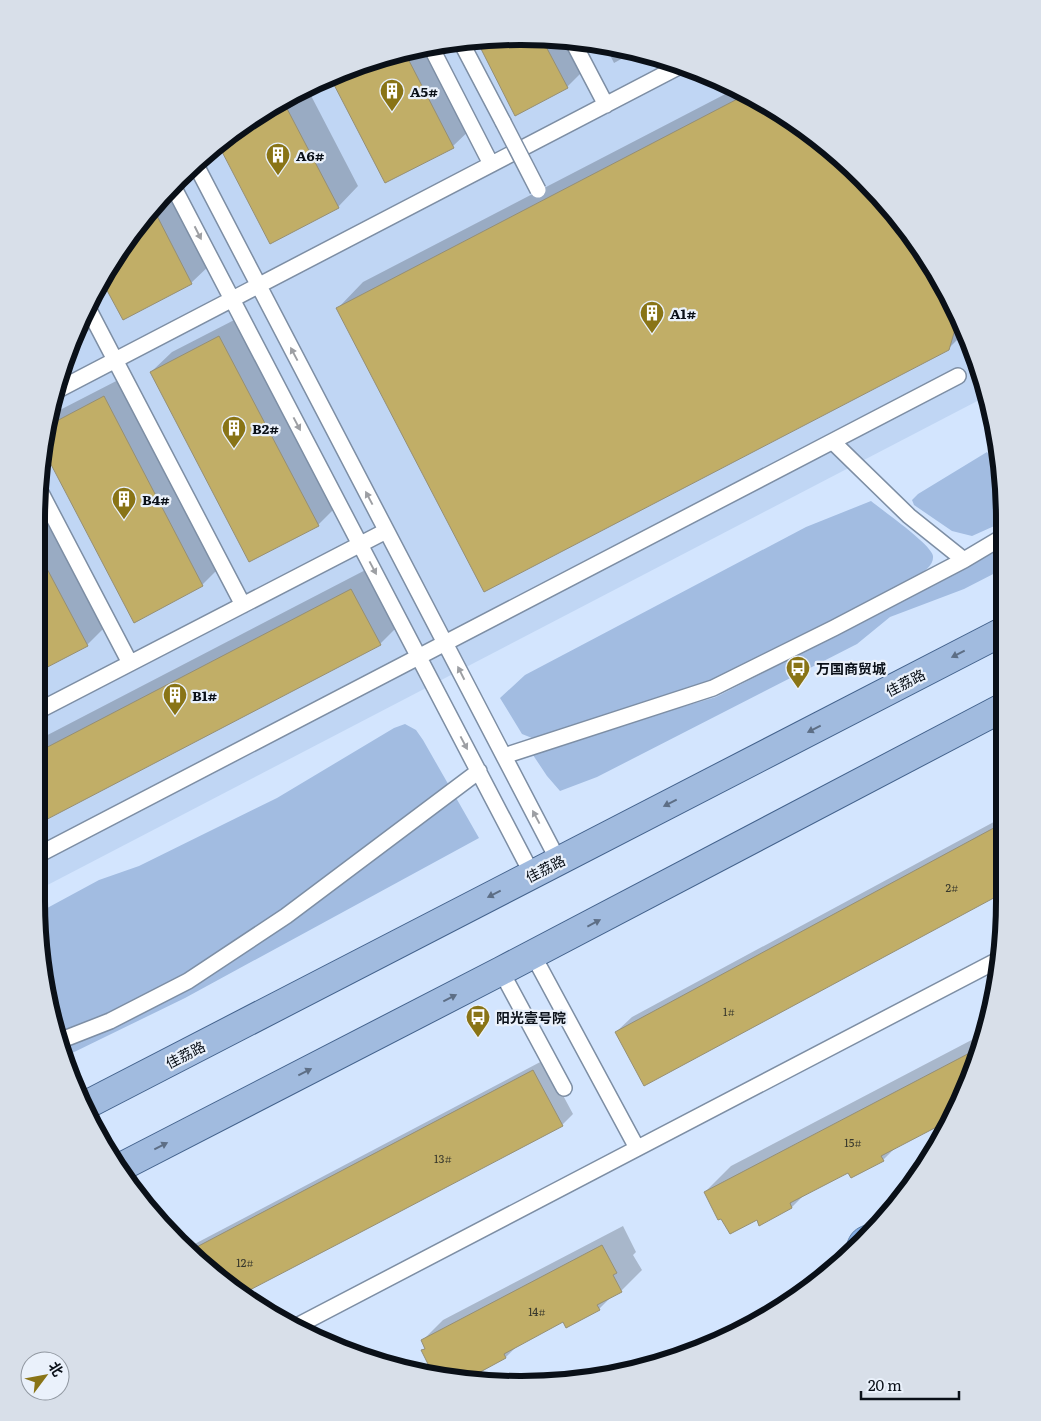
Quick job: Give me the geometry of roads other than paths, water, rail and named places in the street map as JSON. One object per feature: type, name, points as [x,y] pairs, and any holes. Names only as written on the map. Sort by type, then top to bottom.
[{"type":"main road","name":"佳荔路","points":[[90,1103],[996,635]]},
{"type":"main road","points":[[125,1165],[501,972],[996,711]]},
{"type":"lane","points":[[464,48],[538,190]]},
{"type":"lane","points":[[576,48],[606,105]]},
{"type":"lane","points":[[434,53],[491,164]]},
{"type":"lane","points":[[64,387],[673,70]]},
{"type":"lane","points":[[199,170],[558,860]]},
{"type":"lane","points":[[177,192],[532,874]]},
{"type":"lane","points":[[92,315],[243,605]]},
{"type":"lane","points":[[45,851],[958,376]]},
{"type":"lane","points":[[833,442],[909,516],[964,560]]},
{"type":"lane","points":[[46,502],[130,663]]},
{"type":"lane","points":[[45,707],[386,531]]},
{"type":"lane","points":[[504,756],[713,688],[757,668],[964,560],[996,541]]},
{"type":"lane","points":[[65,1038],[110,1021],[188,982],[286,916],[479,771]]},
{"type":"lane","points":[[533,955],[637,1148]]},
{"type":"lane","points":[[303,1323],[992,963]]},
{"type":"lane","points":[[501,972],[564,1088]]},
{"type":"place","name":"A5#","points":[[392,112]]},
{"type":"place","name":"A6#","points":[[278,176]]},
{"type":"place","name":"A1#","points":[[652,334]]},
{"type":"place","name":"B2#","points":[[234,449]]},
{"type":"place","name":"B4#","points":[[124,520]]},
{"type":"place","name":"万国商贸城","points":[[798,689]]},
{"type":"place","name":"B1#","points":[[175,716]]},
{"type":"place","name":"阳光壹号院","points":[[478,1038]]}]
